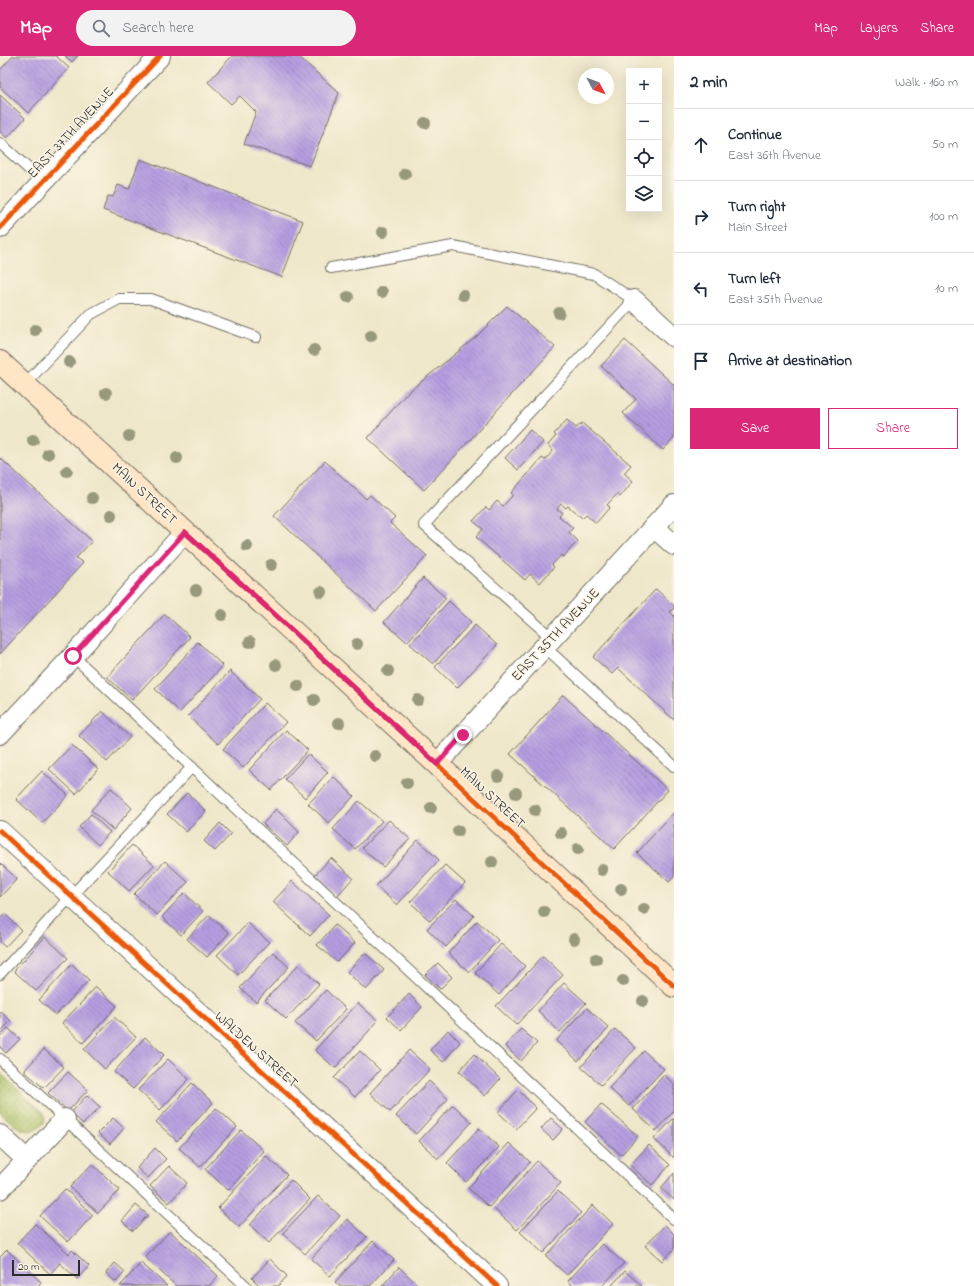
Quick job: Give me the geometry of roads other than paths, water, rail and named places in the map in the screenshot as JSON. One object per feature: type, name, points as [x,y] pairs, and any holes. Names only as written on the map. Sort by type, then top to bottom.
[{"type":"main road","name":"MAIN STREET","points":[[0,362],[437,764],[674,986]]},
{"type":"street","name":"EAST 37TH AVENUE","points":[[0,228],[160,56]]},
{"type":"street","points":[[634,300],[674,337]]},
{"type":"street","name":"EAST 35TH AVENUE","points":[[437,764],[674,505]]},
{"type":"street","points":[[654,527],[674,545]]},
{"type":"street","points":[[0,734],[185,532]]},
{"type":"street","name":"WALDEN STREET","points":[[0,831],[497,1286]]},
{"type":"street","points":[[0,1188],[65,1119]]},
{"type":"street","points":[[0,1135],[27,1160]]},
{"type":"lane","points":[[0,143],[43,182]]},
{"type":"lane","points":[[331,268],[453,246],[594,274],[634,300],[424,525],[549,643],[674,766]]},
{"type":"lane","points":[[25,384],[91,314],[119,299],[151,299],[256,337]]},
{"type":"lane","points":[[73,656],[674,1219]]},
{"type":"lane","points":[[0,974],[192,768]]},
{"type":"lane","points":[[0,1059],[246,1286]]}]
